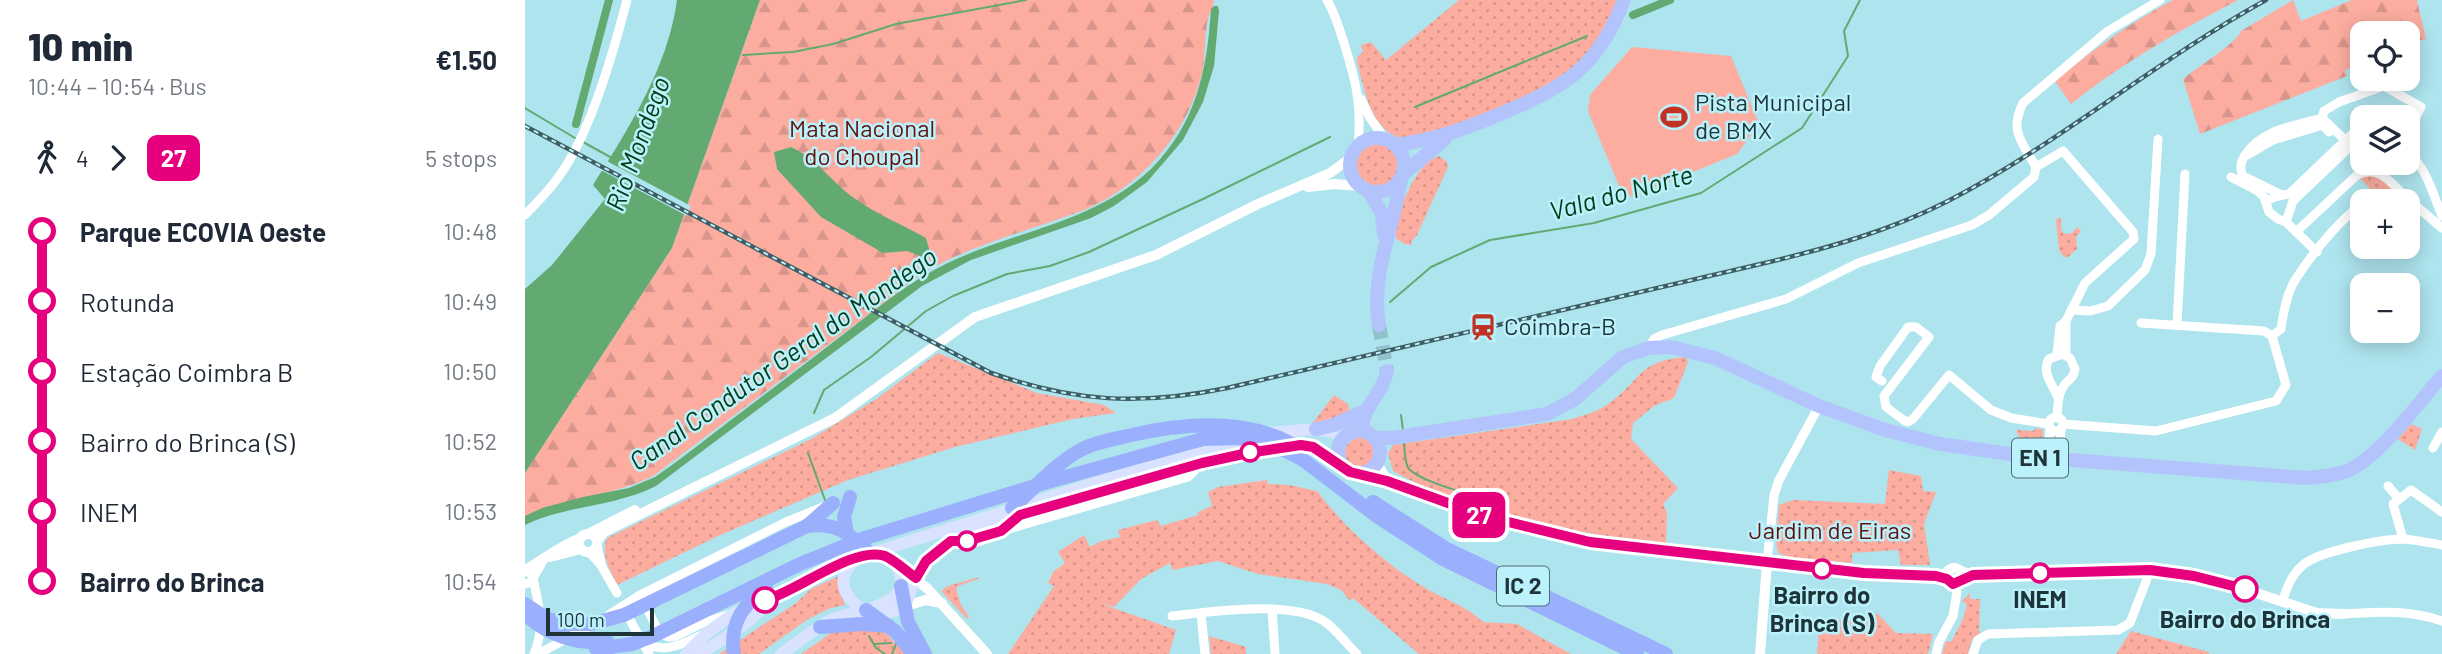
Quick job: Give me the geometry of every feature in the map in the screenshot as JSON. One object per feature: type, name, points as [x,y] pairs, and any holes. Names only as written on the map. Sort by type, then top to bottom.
[{"type":"highway","points":[[1011,512],[1075,453],[1097,443],[1162,427],[1202,424],[1230,428]]},
{"type":"highway","name":"IC 2","points":[[525,614],[535,624],[566,638],[600,642],[637,635],[780,564],[886,522],[1049,472],[1201,430],[1230,428],[1253,429],[1290,442],[1380,513],[1445,548],[1666,654]]},
{"type":"highway","name":"IC 2","points":[[525,622],[556,641],[596,649],[632,643],[653,636],[800,564],[899,526],[1203,439],[1242,438],[1267,443],[1302,459],[1441,558],[1637,654]]},
{"type":"highway","points":[[847,533],[844,517],[850,497]]},
{"type":"highway","points":[[800,529],[833,503]]},
{"type":"highway","points":[[532,603],[548,619],[569,624],[591,624],[624,615],[800,529],[820,524],[847,533],[871,554]]},
{"type":"highway","points":[[734,654],[733,636],[744,606],[800,564]]},
{"type":"highway","points":[[901,586],[913,635],[925,654]]},
{"type":"highway","points":[[866,610],[889,626],[913,654]]},
{"type":"highway","points":[[820,627],[861,624],[889,626]]},
{"type":"highway","points":[[596,649],[630,654]]},
{"type":"main road","points":[[1385,245],[1382,214],[1353,176],[1355,152],[1370,139],[1390,142],[1449,135],[1536,99],[1571,79],[1598,51],[1625,0]]},
{"type":"main road","points":[[1365,189],[1387,190],[1449,135]]},
{"type":"main road","points":[[1379,325],[1377,292],[1404,161],[1390,142]]},
{"type":"main road","name":"EN 1","points":[[1371,437],[1547,414],[1575,400],[1623,357],[1649,348],[1671,347],[1715,358],[1819,406],[1885,430],[1940,444],[2053,459],[2306,478],[2344,472],[2357,467],[2378,449],[2442,376]]},
{"type":"main road","points":[[686,654],[707,633],[733,614],[829,569],[871,554],[1272,432],[1334,425],[1361,413],[1384,382],[1387,371]]},
{"type":"main road","points":[[855,560],[848,567],[845,587],[853,604],[866,610],[889,613],[905,607],[926,561],[951,541],[1011,512],[1036,510],[1202,463],[1301,445],[1313,447],[1350,472],[1363,473],[1377,463],[1371,437],[1361,413]]},
{"type":"main road","points":[[1316,429],[1371,437]]},
{"type":"main road","points":[[1341,464],[1339,445],[1371,437]]},
{"type":"main road","points":[[1001,531],[1011,512],[1007,492]]},
{"type":"main road","points":[[1036,510],[1059,514]]},
{"type":"main road","points":[[781,654],[841,616],[889,601],[901,586],[901,575],[897,565],[887,557],[871,554]]},
{"type":"main road","points":[[699,654],[711,649],[762,609],[771,598]]},
{"type":"street","points":[[525,215],[558,178],[581,137],[613,54],[627,0]]},
{"type":"street","points":[[1649,348],[1654,339],[1786,299],[1858,263],[1972,225],[1989,215],[2034,177],[2036,167],[2015,130],[2016,117],[2023,103],[2108,31],[2160,0]]},
{"type":"street","points":[[1328,2],[1370,118],[1390,142]]},
{"type":"street","points":[[2322,118],[2324,111],[2339,102],[2383,86],[2417,105]]},
{"type":"street","points":[[536,654],[541,634],[527,578],[554,550],[589,543],[622,515],[693,487],[835,418],[975,317],[1139,262],[1258,204],[1330,173],[1355,152],[1360,120],[1359,93]]},
{"type":"street","points":[[2322,118],[2343,142]]},
{"type":"street","points":[[2281,195],[2243,176],[2240,170],[2245,155],[2269,133],[2322,118]]},
{"type":"street","points":[[2245,155],[2273,140],[2323,125],[2343,142]]},
{"type":"street","points":[[2266,202],[2288,194],[2350,136]]},
{"type":"street","points":[[2071,310],[2090,311],[2108,306],[2145,271],[2151,254],[2158,139]]},
{"type":"street","points":[[2286,222],[2293,201],[2350,147]]},
{"type":"street","points":[[2036,167],[2063,151],[2133,232],[2134,239],[2085,283],[2066,321],[2062,355]]},
{"type":"street","points":[[2420,163],[2427,174],[2430,188]]},
{"type":"street","points":[[2296,232],[2357,175],[2365,171],[2379,172],[2397,189]]},
{"type":"street","points":[[2420,173],[2430,188],[2442,216]]},
{"type":"street","points":[[2178,325],[2185,174]]},
{"type":"street","points":[[2231,177],[2258,191],[2269,212],[2286,222],[2317,252]]},
{"type":"street","points":[[1298,188],[1333,184],[1365,189]]},
{"type":"street","points":[[2420,209],[2442,228]]},
{"type":"street","points":[[2272,336],[2281,329],[2284,309],[2293,283],[2337,226],[2350,215]]},
{"type":"street","points":[[1882,381],[1876,377],[1880,366],[1908,327],[1916,327],[1929,337],[1884,396],[1886,407],[1908,422],[1949,375],[1991,410],[2011,418],[2056,425],[2156,431],[2276,401],[2282,394],[2286,385],[2272,336],[2264,331],[2141,323]]},
{"type":"street","points":[[2053,459],[2058,398],[2065,384],[2075,374],[2075,365],[2062,355]]},
{"type":"street","points":[[2058,398],[2045,368],[2049,359],[2062,355]]},
{"type":"street","points":[[1760,654],[1774,495],[1779,480],[1819,406]]},
{"type":"street","points":[[2433,448],[2442,432]]},
{"type":"street","points":[[951,541],[967,541],[1188,477],[1202,463]]},
{"type":"street","points":[[1377,463],[1387,481]]},
{"type":"street","points":[[1363,473],[1484,516],[1590,542],[1864,573],[1943,575],[1954,567],[1961,575],[2150,570],[2214,580],[2317,613],[2411,612],[2442,621]]},
{"type":"street","points":[[2388,486],[2399,499]]},
{"type":"street","points":[[2403,539],[2393,504],[2411,490],[2442,512]]},
{"type":"street","points":[[536,654],[582,632],[640,595],[786,522],[833,503]]},
{"type":"street","points":[[2282,602],[2291,578],[2306,562],[2365,544],[2403,539],[2442,545]]},
{"type":"street","points":[[589,543],[617,593]]},
{"type":"street","points":[[926,561],[928,589]]},
{"type":"street","points":[[897,565],[928,589],[987,654]]},
{"type":"street","points":[[1973,654],[1978,640],[1987,634],[2118,629],[2130,623],[2150,570]]},
{"type":"street","points":[[1936,654],[1939,642],[1953,616],[1957,592]]},
{"type":"street","points":[[640,595],[659,632],[668,637],[676,636],[705,621],[733,614]]},
{"type":"street","points":[[905,607],[925,600],[943,604]]},
{"type":"street","points":[[1172,616],[1257,608],[1306,614],[1322,620],[1357,654]]},
{"type":"street","points":[[1272,609],[1275,654]]},
{"type":"street","points":[[624,610],[642,642],[654,653],[707,633]]},
{"type":"street","points":[[1201,613],[1205,654]]},
{"type":"green space","name":"Mata Nacional do Choupal","points":[[760,0],[1214,0],[1206,28],[1203,68],[1187,114],[1159,155],[1122,189],[1079,212],[982,246],[925,272],[653,476],[622,488],[525,516],[525,473],[672,248]]},
{"type":"green space","points":[[1459,0],[1618,0],[1600,37],[1567,76],[1468,123],[1402,139],[1391,134],[1376,118],[1366,96],[1357,62],[1357,57],[1363,52],[1361,45],[1371,42],[1386,60]]},
{"type":"green space","points":[[2173,0],[2238,0],[2152,48],[2071,104],[2055,81],[2112,38]]},
{"type":"green space","points":[[2293,0],[2301,21],[2352,0],[2417,0],[2426,39],[2420,41],[2420,21],[2350,21],[2350,68],[2345,70],[2347,76],[2200,134],[2183,79],[2224,49],[2241,31]]},
{"type":"green space","name":"Pista Municipal de BMX","points":[[1632,47],[1731,56],[1759,124],[1737,154],[1632,197],[1619,186],[1588,111],[1590,95]]},
{"type":"green space","points":[[1378,144],[1394,150],[1400,166],[1394,182],[1378,188],[1362,182],[1356,166],[1362,150]]},
{"type":"green space","points":[[1439,156],[1447,162],[1448,167],[1417,235],[1411,242],[1412,245],[1404,244],[1396,238],[1399,216],[1408,191],[1422,169]]},
{"type":"green space","points":[[2376,175],[2393,189],[2370,189],[2359,177]]},
{"type":"green space","points":[[2059,217],[2061,230],[2065,234],[2072,233],[2077,227],[2081,231],[2076,237],[2077,249],[2068,257],[2064,257],[2059,250],[2056,220]]},
{"type":"green space","points":[[938,353],[1037,393],[1104,405],[1116,413],[1073,419],[955,447],[848,480],[718,536],[617,585],[605,556],[607,538],[811,439],[876,399]]},
{"type":"green space","points":[[1686,357],[1688,362],[1674,398],[1654,406],[1633,423],[1631,439],[1678,488],[1663,504],[1667,512],[1666,544],[1560,528],[1492,512],[1458,501],[1393,471],[1388,453],[1393,445],[1572,419],[1608,404],[1641,373],[1657,363]]},
{"type":"green space","points":[[1334,395],[1348,404],[1350,411],[1312,424]]},
{"type":"green space","points":[[2411,424],[2422,429],[2415,450],[2398,439]]},
{"type":"green space","points":[[2036,428],[2043,430],[2043,438],[2035,444],[2023,445],[2016,430],[2033,431]]},
{"type":"green space","points":[[1360,438],[1371,442],[1375,453],[1371,464],[1360,468],[1349,464],[1345,453],[1349,442]]},
{"type":"green space","name":"Jardim de Eiras","points":[[1889,470],[1921,476],[1923,491],[1936,492],[1924,524],[1930,565],[1901,565],[1898,550],[1852,553],[1852,563],[1791,558],[1778,553],[1776,541],[1779,505],[1793,500],[1885,504]]},
{"type":"green space","points":[[1267,480],[1268,484],[1317,491],[1352,531],[1379,555],[1422,586],[1483,622],[1517,624],[1571,654],[1419,654],[1353,598],[1350,601],[1341,590],[1327,584],[1258,574],[1218,561],[1172,570],[1170,563],[1141,579],[1114,607],[1099,603],[1176,630],[1169,654],[1008,654],[1054,586],[1048,583],[1053,572],[1065,563],[1058,552],[1084,535],[1090,547],[1101,541],[1120,537],[1118,530],[1157,520],[1161,526],[1198,515],[1198,512],[1212,506],[1208,492],[1218,487]]},
{"type":"green space","points":[[839,576],[839,588],[845,605],[831,608],[808,619],[759,654],[719,654],[796,603],[811,589]]},
{"type":"green space","points":[[981,578],[956,589],[961,605],[969,617],[967,619],[941,591],[948,586]]},
{"type":"green space","points":[[1970,593],[1970,599],[1980,599],[1981,632],[1972,639],[1968,654],[1942,654],[1946,641],[1951,642],[1962,621],[1967,605],[1962,601]]},
{"type":"green space","points":[[1870,612],[1874,616],[1877,613],[1896,633],[1933,634],[1928,654],[1817,654],[1820,619],[1859,621]]},
{"type":"green space","points":[[853,629],[884,631],[905,654],[801,654],[831,633]]},
{"type":"green space","points":[[2131,631],[2209,652],[2209,654],[2116,654]]},
{"type":"green space","points":[[1209,636],[1246,647],[1246,654],[1211,654]]},
{"type":"water","name":"Rio Mondego","points":[[677,0],[760,0],[672,248],[525,473],[525,289],[552,265],[605,199],[593,185],[633,119],[656,73],[672,25]]},
{"type":"water","name":"Canal Condutor Geral do Mondego","points":[[1218,6],[1219,11],[1214,66],[1203,102],[1183,140],[1147,182],[1114,206],[1091,218],[971,260],[922,286],[656,486],[624,498],[557,513],[525,525],[525,516],[542,508],[629,488],[655,477],[887,300],[927,274],[983,248],[1072,217],[1126,189],[1151,169],[1166,152],[1189,115],[1202,75],[1211,9]]},
{"type":"water","points":[[791,147],[817,164],[862,204],[926,238],[931,256],[923,257],[907,251],[883,253],[821,217],[777,169],[774,152]]},
{"type":"pier","points":[[605,160],[691,206],[687,216],[599,169]]},
{"type":"waterway","points":[[576,124],[609,0]]},
{"type":"waterway","points":[[743,55],[793,52],[833,44],[896,24],[1026,0]]},
{"type":"waterway","points":[[1633,15],[1670,0]]},
{"type":"waterway","name":"Vala do Norte","points":[[1390,302],[1431,267],[1490,240],[1594,223],[1701,193],[1802,128],[1848,56],[1844,31],[1860,0]]},
{"type":"waterway","points":[[1415,107],[1587,36]]},
{"type":"waterway","points":[[525,108],[575,138]]},
{"type":"waterway","points":[[814,413],[824,390],[871,357],[926,311],[953,296],[1007,274],[1050,266],[1089,252],[1330,137]]},
{"type":"waterway","name":"Rio Mondego","points":[[583,142],[612,158]]},
{"type":"waterway","points":[[1401,415],[1403,430]]},
{"type":"waterway","points":[[1404,442],[1406,463],[1416,474],[1496,502]]},
{"type":"waterway","points":[[808,453],[825,500]]},
{"type":"waterway","points":[[869,636],[876,648],[885,654]]},
{"type":"waterway","points":[[874,644],[891,643]]},
{"type":"waterway","points":[[892,654],[896,644]]},
{"type":"tunnel","points":[[1379,325],[1387,371]]},
{"type":"railway","points":[[525,126],[991,373],[1022,383],[1079,395],[1136,399],[1165,397],[1227,388],[1765,263],[1880,230],[1946,202],[1988,179],[2068,129],[2185,49],[2266,0]]},
{"type":"bus line","name":"27","points":[[765,600],[829,569],[871,554],[887,557],[916,578],[926,561],[951,541],[967,541],[1001,531],[1020,515],[1202,463],[1301,445],[1313,447],[1350,472],[1363,473],[1484,516],[1590,542],[1864,573],[1936,576],[1953,584],[1973,575],[2150,570],[2194,576],[2245,589]]},
{"type":"place","name":"Pista Municipal de BMX","points":[[1674,117]]},
{"type":"place","name":"Coimbra-B","points":[[1483,327]]},
{"type":"place","name":"Bairro do Brinca (S)","points":[[1822,569]]},
{"type":"place","name":"INEM","points":[[2040,573]]},
{"type":"place","name":"Bairro do Brinca","points":[[2245,589]]}]
